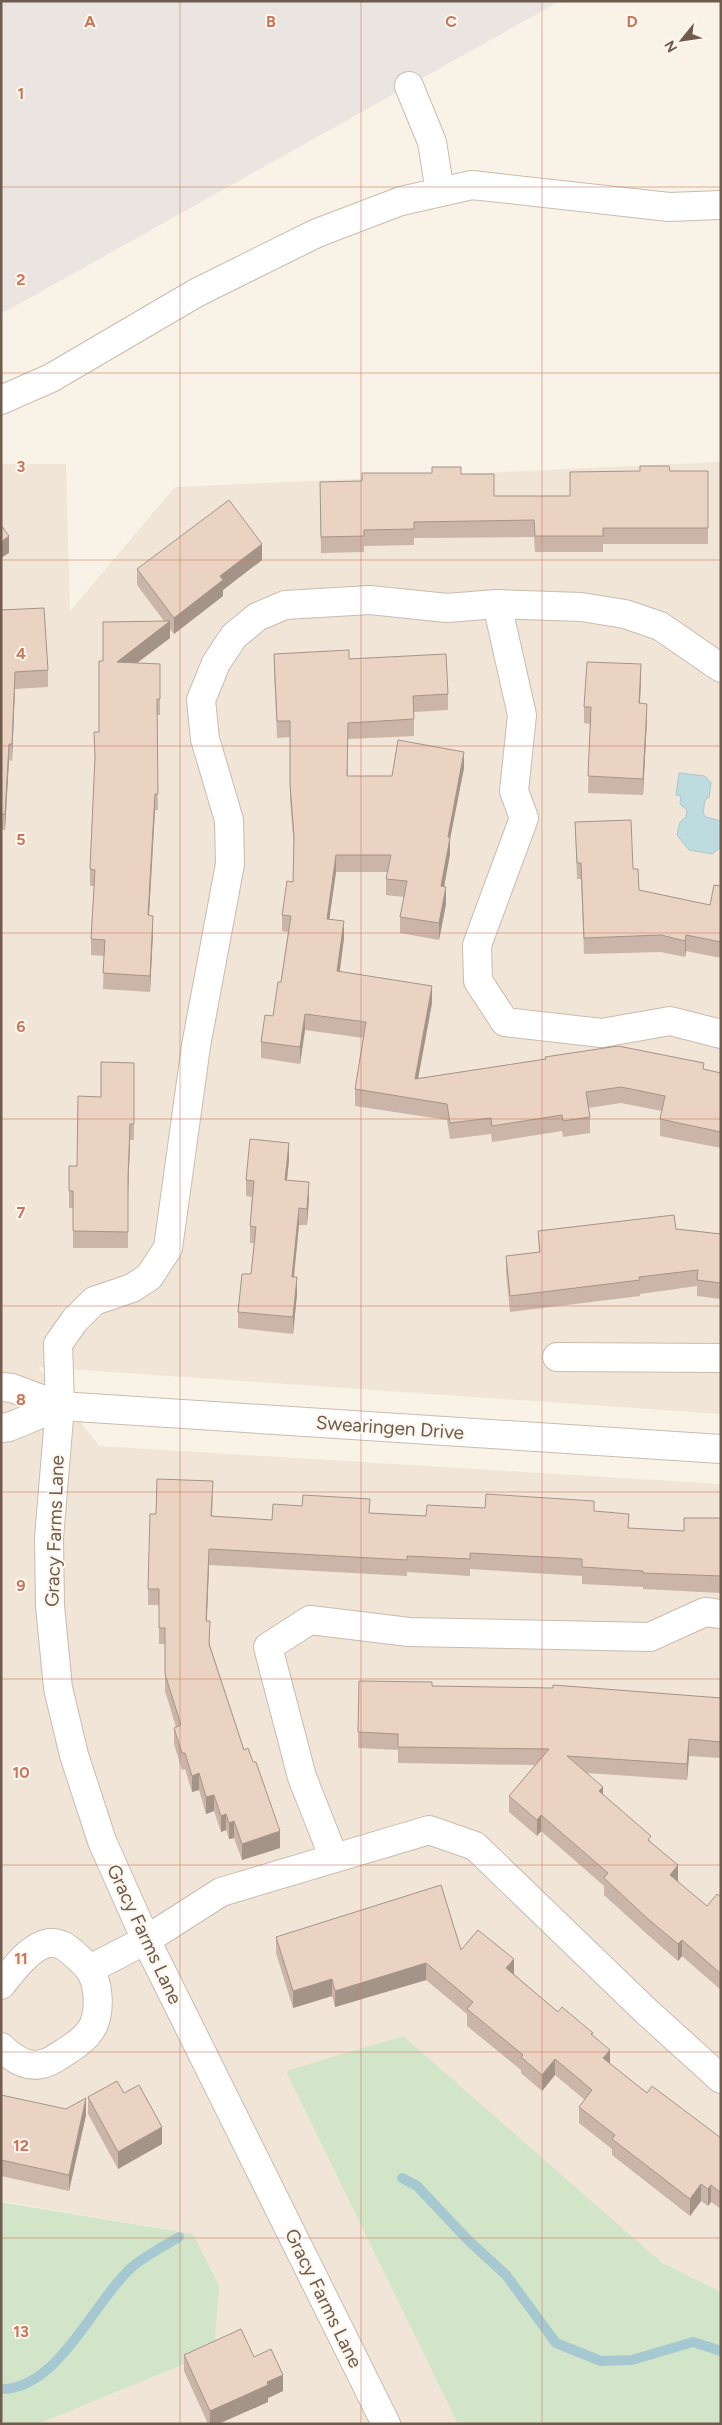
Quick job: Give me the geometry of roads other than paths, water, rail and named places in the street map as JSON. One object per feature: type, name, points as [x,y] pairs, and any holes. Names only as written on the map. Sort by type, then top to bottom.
[{"type":"street","points":[[409,86],[432,142],[440,192]]},
{"type":"street","points":[[1,400],[51,378],[196,293],[317,233],[401,201],[472,185],[669,207],[721,205]]},
{"type":"street","name":"Gracy Farms Lane","points":[[386,2424],[146,1940],[102,1841],[74,1754],[58,1688],[50,1606],[49,1538],[60,1406],[58,1344],[75,1320],[94,1301],[132,1288],[149,1277],[168,1248],[196,1046],[230,864],[229,820],[205,739],[202,700],[216,663],[234,636],[257,617],[285,605],[370,600],[448,608],[497,604],[582,607],[625,614],[660,626],[721,668]]},
{"type":"street","points":[[497,604],[522,715],[514,792],[524,818],[477,945],[478,981],[505,1022],[602,1032],[670,1021],[721,1034]]},
{"type":"street","points":[[557,1357],[721,1358]]},
{"type":"street","name":"Swearingen Drive","points":[[1,1386],[12,1388],[60,1406],[721,1448]]},
{"type":"street","name":"Swearingen Drive","points":[[1,1428],[9,1427],[60,1406]]},
{"type":"street","points":[[334,1858],[300,1767],[268,1647],[276,1641],[310,1620],[409,1632],[650,1637],[706,1612],[721,1614]]},
{"type":"street","points":[[90,1969],[146,1940],[221,1892],[429,1830],[475,1846],[646,2011],[721,2079]]},
{"type":"street","points":[[1,1985],[17,1965],[39,1946],[50,1943],[64,1945],[90,1969],[98,1996],[94,2024],[76,2046],[46,2064],[30,2066],[13,2060],[1,2048]]},
{"type":"water","points":[[679,773],[705,776],[711,783],[709,797],[705,800],[703,813],[706,817],[721,821],[721,847],[712,854],[689,850],[677,835],[680,822],[686,817],[687,810],[680,804],[681,796],[676,795]]},
{"type":"waterway","points":[[402,2178],[417,2186],[468,2240],[506,2275],[556,2343],[601,2361],[632,2360],[693,2342],[721,2351]]},
{"type":"waterway","points":[[1,2389],[22,2385],[40,2375],[58,2360],[117,2283],[131,2268],[179,2237]]}]
